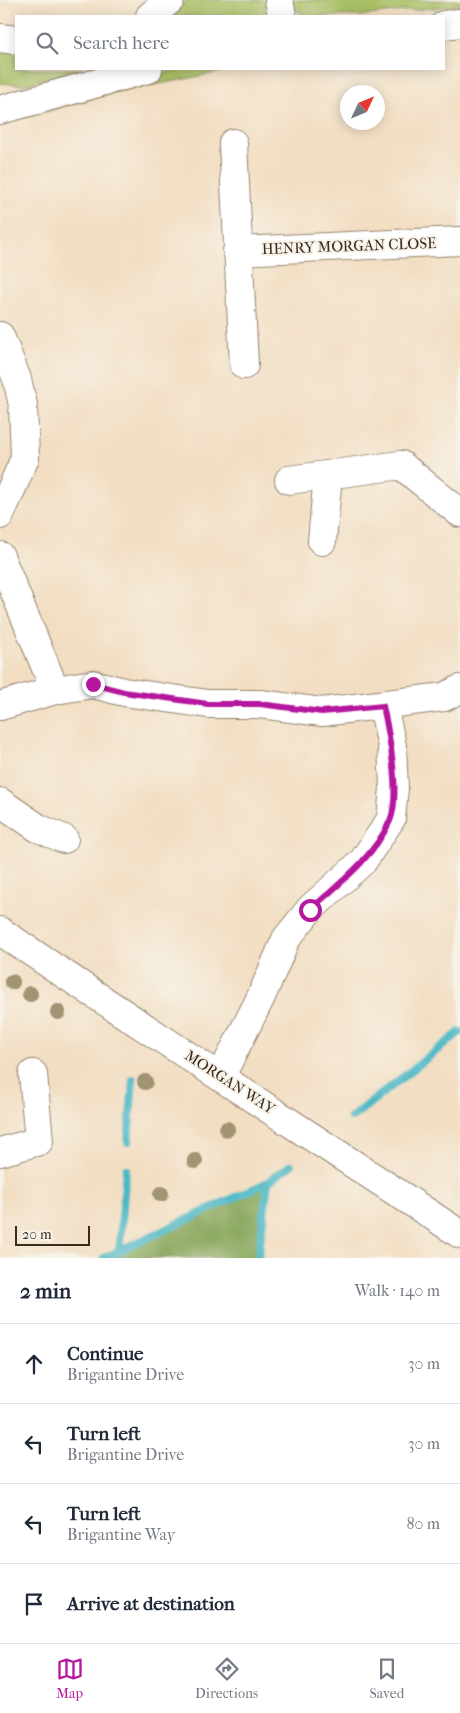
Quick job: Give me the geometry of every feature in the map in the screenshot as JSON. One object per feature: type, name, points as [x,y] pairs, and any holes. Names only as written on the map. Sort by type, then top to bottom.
[{"type":"street","points":[[151,15],[170,0]]},
{"type":"street","points":[[279,0],[282,15]]},
{"type":"street","points":[[445,25],[460,23]]},
{"type":"street","points":[[0,38],[15,40]]},
{"type":"street","points":[[0,110],[144,70]]},
{"type":"street","points":[[233,143],[244,364]]},
{"type":"street","name":"HENRY MORGAN CLOSE","points":[[237,251],[460,242]]},
{"type":"street","points":[[0,336],[17,379],[23,405],[25,458],[0,515]]},
{"type":"street","points":[[289,480],[401,465],[460,513]]},
{"type":"street","points":[[322,541],[328,475]]},
{"type":"street","points":[[0,556],[55,690]]},
{"type":"street","points":[[0,706],[55,690],[93,684],[124,692],[208,704],[260,704],[322,712],[444,697],[460,689]]},
{"type":"street","points":[[221,1076],[262,997],[286,939],[310,910],[363,861],[390,820],[394,788],[392,746],[383,706]]},
{"type":"street","points":[[0,802],[38,828],[64,840]]},
{"type":"street","name":"MORGAN WAY","points":[[0,931],[110,1006],[221,1076],[460,1234]]},
{"type":"street","points":[[0,1152],[38,1141],[33,1074]]},
{"type":"green space","points":[[187,0],[266,0],[264,15],[169,15]]},
{"type":"green space","points":[[289,0],[460,0],[460,5],[368,15],[305,15],[298,12]]},
{"type":"green space","points":[[0,48],[15,50],[15,70],[78,70],[23,85],[0,83]]},
{"type":"green space","points":[[179,70],[231,70],[113,93],[23,118],[20,111],[137,78]]},
{"type":"green space","points":[[268,1182],[258,1258],[104,1258],[119,1253]]},
{"type":"waterway","points":[[351,1118],[460,1032]]},
{"type":"waterway","points":[[128,1142],[133,1079]]},
{"type":"waterway","points":[[104,1258],[268,1182],[291,1165]]},
{"type":"waterway","points":[[119,1253],[126,1169]]},
{"type":"waterway","points":[[258,1258],[268,1182]]},
{"type":"route","points":[[93,684],[124,692],[208,704],[260,704],[322,712],[383,706],[392,746],[394,788],[390,820],[363,861],[310,910]]}]
